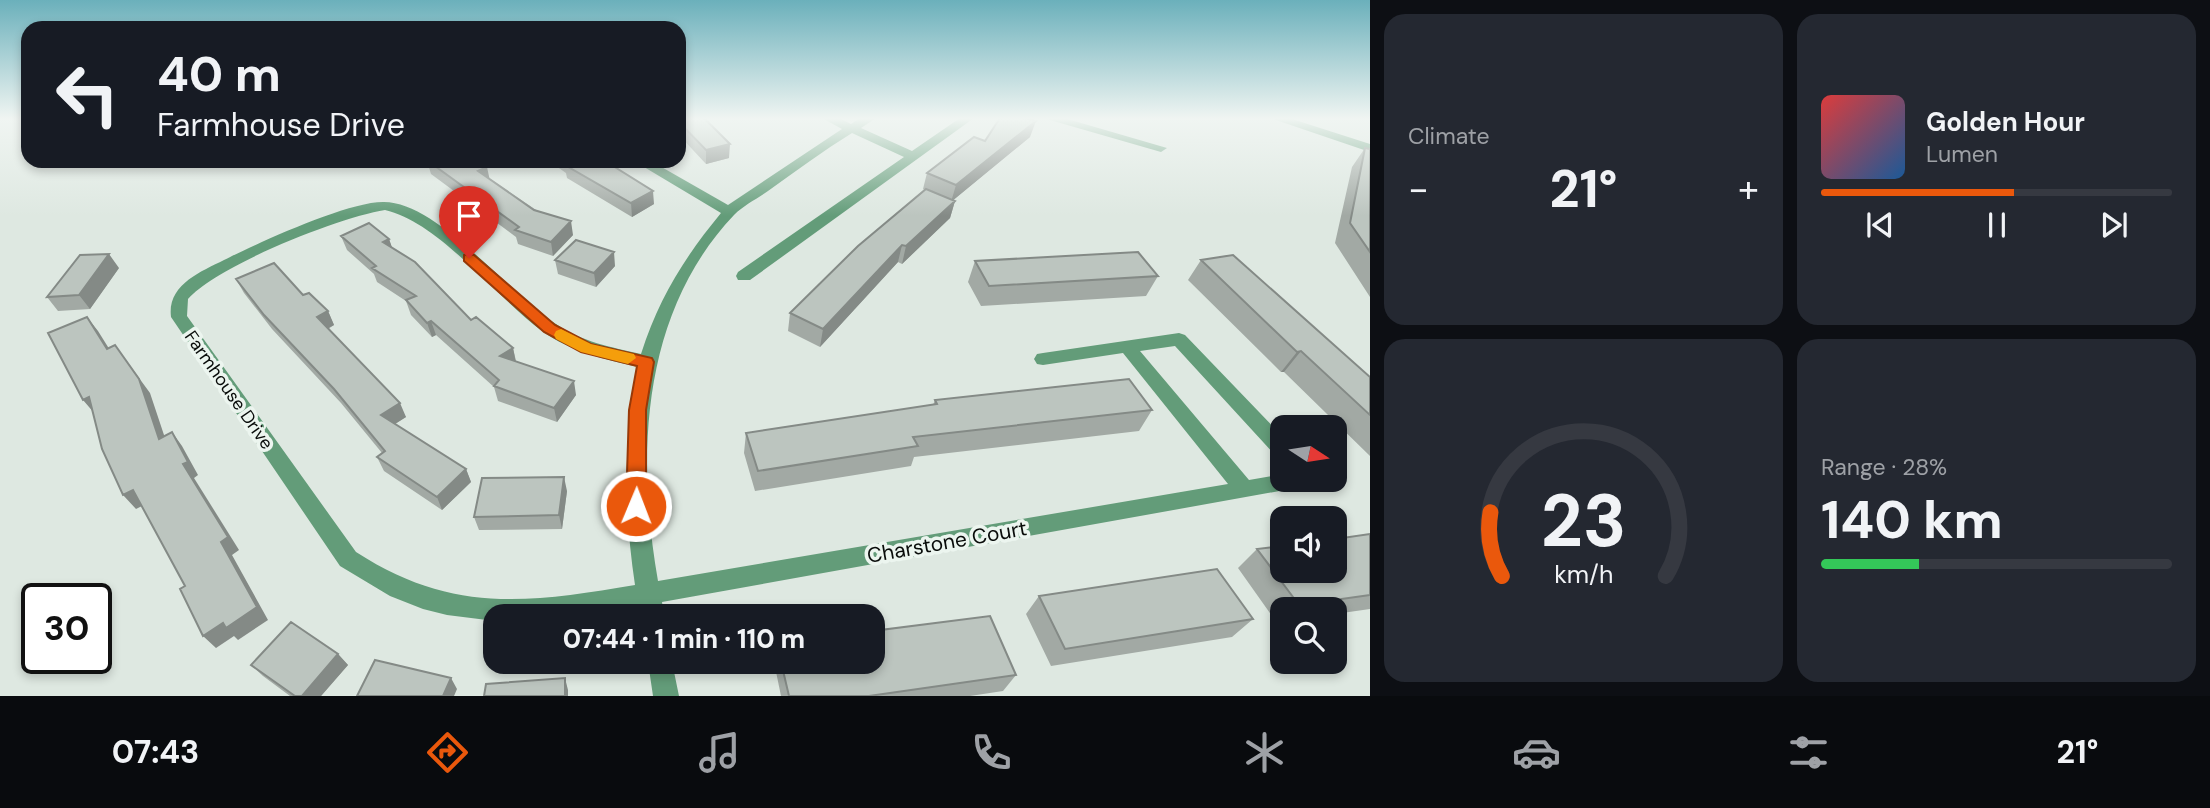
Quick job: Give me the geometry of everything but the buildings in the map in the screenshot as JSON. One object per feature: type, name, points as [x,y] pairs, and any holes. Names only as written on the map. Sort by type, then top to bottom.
[{"type":"street","points":[[650,604],[636,506],[638,410],[646,362],[668,299],[730,212],[816,150]]},
{"type":"street","points":[[899,150],[912,156]]},
{"type":"street","points":[[744,276],[920,150]]},
{"type":"street","points":[[653,168],[730,212]]},
{"type":"street","name":"Farmhouse Drive","points":[[646,362],[586,348],[549,328],[449,241],[409,211],[398,208],[373,207],[358,211],[237,261],[190,285],[181,295],[178,304],[179,317],[185,327],[348,559],[377,580],[413,597],[504,611],[556,610],[648,593]]},
{"type":"street","points":[[1043,359],[1179,339],[1270,436]]},
{"type":"street","points":[[1127,347],[1245,490]]},
{"type":"street","name":"Charstone Court","points":[[648,593],[1270,485]]},
{"type":"street","points":[[662,674],[666,696]]},
{"type":"slow traffic","points":[[561,335],[586,348],[628,358]]},
{"type":"route","points":[[469,258],[549,328],[586,348],[646,362],[638,410],[636,506]]}]
